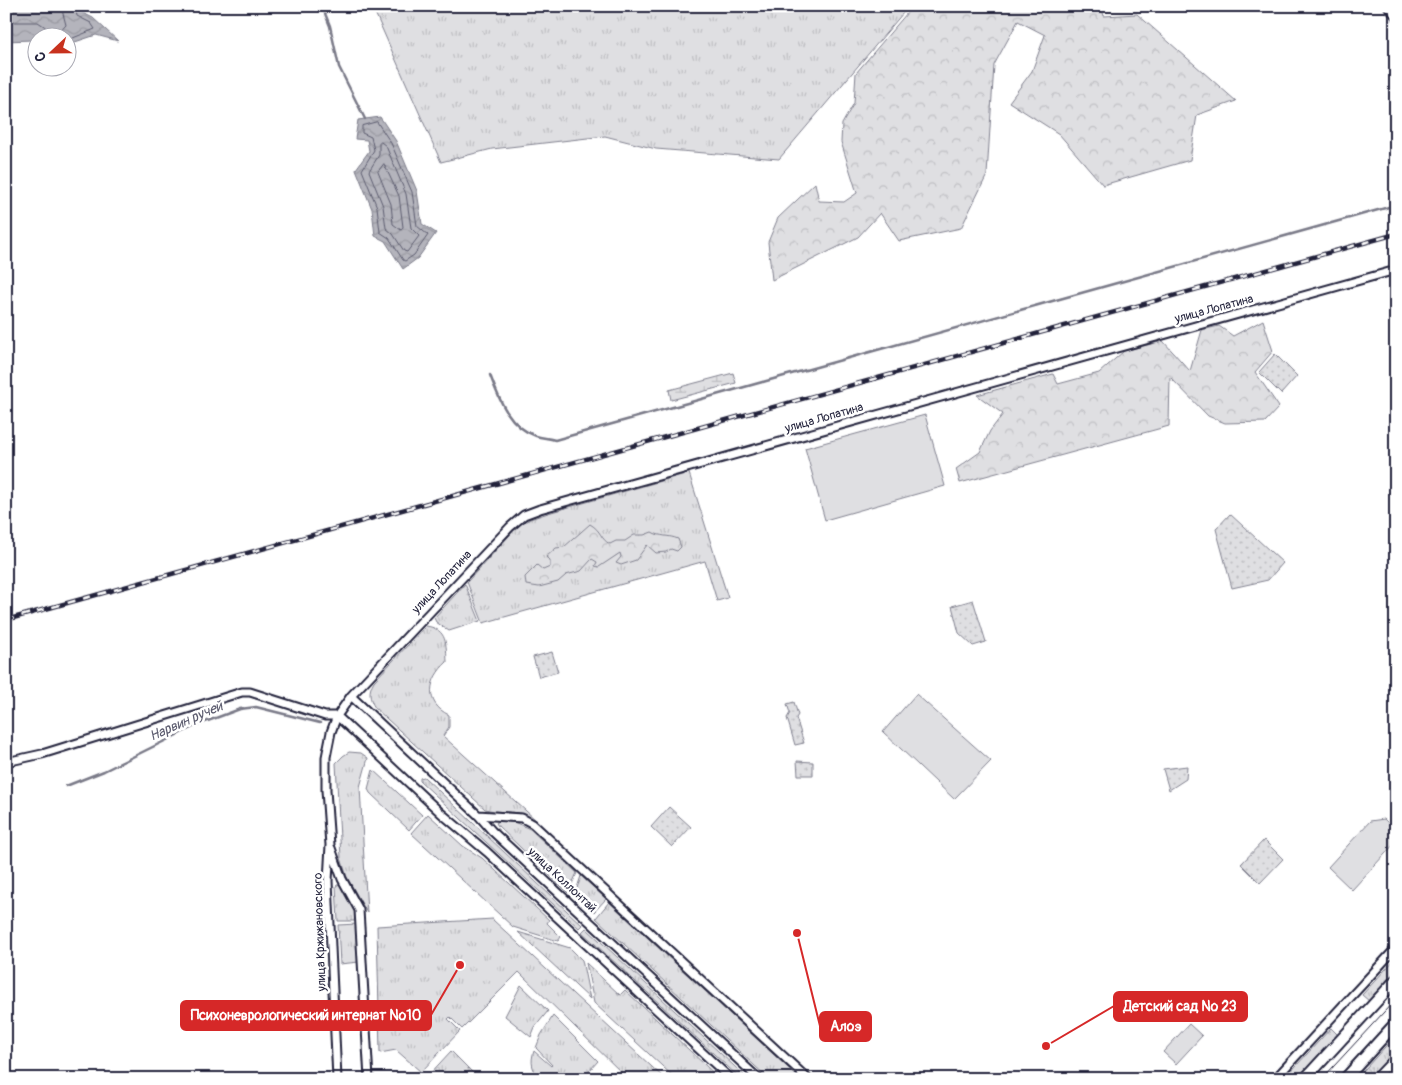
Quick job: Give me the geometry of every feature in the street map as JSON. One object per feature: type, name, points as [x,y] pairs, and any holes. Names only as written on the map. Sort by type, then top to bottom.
[{"type":"main road","points":[[1305,1079],[1396,980]]},
{"type":"main road","points":[[1345,1079],[1396,1023]]},
{"type":"street","points":[[1388,6],[1396,16]]},
{"type":"street","name":"улица Лопатина","points":[[337,716],[351,696],[510,527],[524,515],[1396,270]]},
{"type":"street","points":[[6,762],[42,754],[242,692],[250,692],[324,716],[337,716],[731,1079]]},
{"type":"street","name":"улица Коллонтай","points":[[351,696],[499,837],[759,1079]]},
{"type":"street","name":"улица Кржижановского","points":[[337,716],[331,732],[326,757],[326,790],[330,845],[328,881],[338,1079]]},
{"type":"street","points":[[478,815],[522,818],[534,824],[808,1079]]},
{"type":"street","name":"улица Кржижановского","points":[[330,845],[342,879],[359,910],[369,1079]]},
{"type":"street","points":[[328,881],[342,879]]},
{"type":"street","points":[[1275,1079],[1396,948]]},
{"type":"street","points":[[1375,1079],[1396,1057]]},
{"type":"green space","points":[[372,6],[909,6],[779,159],[656,149],[605,136],[492,149],[441,162]]},
{"type":"green space","points":[[913,6],[1101,6],[1104,16],[1137,14],[1236,101],[1197,115],[1190,160],[1103,185],[1059,134],[1009,102],[1032,71],[1045,35],[1018,21],[994,65],[987,175],[961,228],[899,241],[880,213],[858,237],[772,280],[768,242],[778,218],[815,183],[819,201],[844,202],[857,193],[841,142],[842,124],[854,103],[856,73]]},
{"type":"green space","points":[[1263,320],[1273,351],[1255,372],[1279,407],[1265,422],[1225,423],[1208,416],[1170,377],[1169,426],[960,483],[956,469],[980,452],[990,431],[1003,414],[977,395],[1053,374],[1058,384],[1099,373],[1124,351],[1163,341],[1190,371],[1202,330],[1219,326],[1233,336]]},
{"type":"green space","points":[[1275,354],[1297,376],[1281,394],[1259,372]]},
{"type":"green space","points":[[733,373],[736,383],[671,400],[669,390]]},
{"type":"green space","points":[[925,415],[945,486],[825,520],[805,448]]},
{"type":"green space","points":[[689,473],[728,598],[717,601],[705,561],[483,623],[467,582],[519,525],[548,513]]},
{"type":"green space","points":[[1230,514],[1283,563],[1268,580],[1232,588],[1216,529]]},
{"type":"green space","points":[[590,524],[610,544],[616,541],[625,541],[634,535],[644,535],[652,532],[678,539],[681,547],[677,551],[671,549],[666,552],[656,553],[647,545],[636,560],[621,565],[616,563],[621,557],[620,553],[599,567],[595,566],[597,562],[592,559],[581,571],[566,575],[558,582],[539,587],[526,585],[525,577],[537,565],[543,570],[550,567],[550,561],[546,557],[556,548],[564,547]]},
{"type":"green space","points":[[465,584],[480,621],[449,631],[436,622],[434,618]]},
{"type":"green space","points":[[973,600],[986,642],[973,646],[959,633],[952,606]]},
{"type":"green space","points":[[426,626],[438,630],[446,644],[447,662],[436,676],[431,690],[435,704],[449,715],[449,727],[443,736],[536,820],[521,813],[485,809],[375,708],[371,701],[370,694],[374,681]]},
{"type":"green space","points":[[552,652],[558,672],[539,677],[533,657]]},
{"type":"green space","points":[[916,694],[991,761],[954,799],[883,732]]},
{"type":"green space","points":[[794,702],[798,715],[796,718],[804,743],[795,745],[787,718],[790,713],[787,704]]},
{"type":"green space","points":[[349,752],[361,753],[368,758],[360,787],[367,913],[347,877],[341,858],[336,763]]},
{"type":"green space","points":[[797,761],[813,762],[813,775],[798,775]]},
{"type":"green space","points":[[1187,766],[1186,779],[1169,790],[1163,769]]},
{"type":"green space","points":[[373,770],[422,815],[409,830],[370,793],[368,789]]},
{"type":"green space","points":[[424,777],[582,925],[579,928],[420,781],[420,778]]},
{"type":"green space","points":[[669,807],[691,827],[672,847],[651,827]]},
{"type":"green space","points":[[428,814],[463,846],[482,858],[549,920],[547,923],[561,937],[558,941],[513,927],[411,833]]},
{"type":"green space","points":[[1384,819],[1396,831],[1396,842],[1352,890],[1328,867],[1370,821]]},
{"type":"green space","points":[[499,821],[514,822],[530,829],[577,873],[568,893],[498,826],[496,823]]},
{"type":"green space","points":[[1264,840],[1283,859],[1260,883],[1241,864]]},
{"type":"green space","points":[[581,876],[606,899],[594,912],[575,894]]},
{"type":"green space","points":[[339,884],[352,902],[357,921],[338,921],[336,886]]},
{"type":"green space","points":[[609,902],[800,1079],[769,1079],[596,918]]},
{"type":"green space","points":[[493,919],[665,1079],[628,1079],[519,972],[462,1029],[450,1017],[448,1019],[460,1031],[421,1072],[396,1050],[380,1053],[377,926]]},
{"type":"green space","points":[[357,924],[359,962],[340,964],[338,925]]},
{"type":"green space","points":[[586,928],[748,1079],[741,1079],[582,932]]},
{"type":"green space","points":[[518,932],[570,948],[582,960],[590,999]]},
{"type":"green space","points":[[1396,958],[1396,972],[1369,1001],[1362,995]]},
{"type":"green space","points":[[586,963],[620,995],[625,990],[720,1079],[676,1079],[594,1003]]},
{"type":"green space","points":[[521,985],[548,1011],[535,1027],[531,1037],[505,1016]]},
{"type":"green space","points":[[553,1016],[598,1061],[582,1079],[541,1079],[534,1070],[532,1059],[534,1051],[552,1065],[536,1048],[541,1035]]},
{"type":"green space","points":[[1189,1024],[1202,1036],[1176,1064],[1163,1052]]},
{"type":"green space","points":[[1331,1028],[1338,1035],[1297,1079],[1284,1079]]},
{"type":"green space","points":[[1394,1037],[1396,1051],[1370,1079],[1356,1079]]},
{"type":"green space","points":[[451,1051],[479,1079],[428,1079],[427,1077]]},
{"type":"water","points":[[6,6],[79,6],[81,12],[93,18],[118,41],[96,35],[78,41],[78,28],[28,28],[28,40],[6,41]]},
{"type":"water","points":[[380,117],[396,141],[417,191],[422,224],[436,233],[418,258],[403,269],[385,241],[375,236],[372,209],[356,169],[369,151],[367,140],[355,139],[358,120]]},
{"type":"waterway","name":"Нарвин ручей","points":[[322,6],[330,26],[339,67],[365,119]]},
{"type":"waterway","points":[[490,375],[501,402],[512,419],[527,432],[555,440],[1396,205]]},
{"type":"waterway","name":"Нарвин ручей","points":[[66,786],[104,771],[197,725],[240,709],[256,707],[320,723]]},
{"type":"tram line","points":[[1322,1079],[1396,999]]},
{"type":"railway","points":[[6,620],[1396,234]]},
{"type":"place","name":"Алоэ","points":[[797,933]]},
{"type":"place","name":"Психоневрологический интернат №10","points":[[460,965]]},
{"type":"place","name":"Детский сад № 23","points":[[1046,1046]]}]
